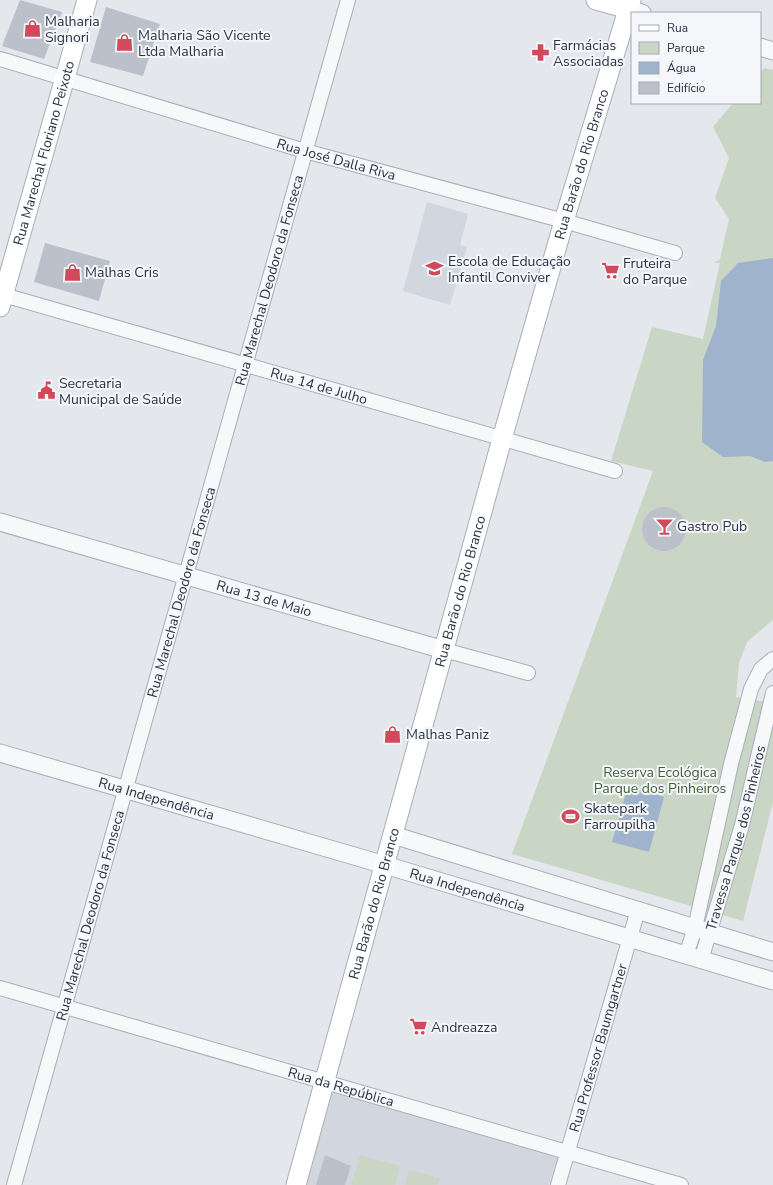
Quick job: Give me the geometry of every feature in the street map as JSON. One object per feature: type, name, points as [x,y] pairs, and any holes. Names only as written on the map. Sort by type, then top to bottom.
[{"type":"main road","name":"Rua Marechal Floriano Peixoto","points":[[1,299],[87,0]]},
{"type":"main road","points":[[596,0],[634,7]]},
{"type":"main road","name":"Rua Barão do Rio Branco","points":[[296,1185],[564,220],[631,16]]},
{"type":"street","name":"Rua Marechal Deodoro da Fonseca","points":[[14,1185],[348,0]]},
{"type":"street","points":[[761,47],[773,51]]},
{"type":"street","name":"Rua José Dalla Riva","points":[[0,59],[305,151],[564,220],[675,252]]},
{"type":"street","name":"Rua 14 de Julho","points":[[1,299],[245,365],[615,471]]},
{"type":"street","name":"Rua 13 de Maio","points":[[0,522],[528,673]]},
{"type":"street","name":"Travessa Parque dos Pinheiros","points":[[702,930],[731,764],[751,689],[761,669],[773,659]]},
{"type":"street","name":"Travessa Parque dos Pinheiros","points":[[694,958],[702,930],[742,825],[773,693]]},
{"type":"street","name":"Rua Independência","points":[[0,753],[385,865],[773,981]]},
{"type":"street","points":[[393,835],[773,952]]},
{"type":"street","name":"Rua Professor Baumgartner","points":[[558,1185],[638,910]]},
{"type":"street","name":"Rua da República","points":[[0,988],[682,1185]]},
{"type":"shaded area","name":"Escola de Educação Infantil Conviver","points":[[427,202],[468,214],[460,245],[467,247],[450,305],[403,291]]},
{"type":"shaded area","points":[[327,1089],[558,1157],[549,1185],[298,1185]]},
{"type":"green space","name":"Reserva Ecológica Parque dos Pinheiros","points":[[764,68],[773,70],[773,620],[747,642],[739,663],[736,697],[773,703],[773,802],[743,921],[512,854],[653,471],[611,461],[652,327],[703,339],[720,263],[714,263],[720,259],[729,219],[715,198],[729,158],[713,127],[732,104],[761,104],[761,72]]},
{"type":"green space","points":[[360,1155],[400,1166],[395,1185],[351,1185]]},
{"type":"green space","points":[[409,1170],[440,1178],[437,1185],[405,1185]]},
{"type":"water","points":[[773,258],[773,461],[765,462],[750,456],[723,457],[702,442],[703,360],[716,326],[721,281],[738,263]]},
{"type":"water","points":[[628,786],[664,797],[649,852],[612,842]]},
{"type":"building","name":"Malharia Signori","points":[[20,0],[62,12],[44,59],[2,46]]},
{"type":"building","name":"Malharia São Vicente Ltda Malharia","points":[[106,7],[160,24],[143,76],[90,62]]},
{"type":"building","name":"Malhas Cris","points":[[45,243],[110,261],[99,301],[34,282]]},
{"type":"building","name":"Gastro Pub","points":[[664,507],[676,511],[682,517],[686,529],[682,541],[676,547],[664,551],[652,547],[646,541],[642,529],[646,517],[652,511]]},
{"type":"building","points":[[325,1155],[351,1166],[345,1185],[316,1185]]},
{"type":"place","name":"Malharia Signori","points":[[32,29]]},
{"type":"place","name":"Malharia São Vicente Ltda Malharia","points":[[125,43]]},
{"type":"place","name":"Farmácias Associadas","points":[[540,53]]},
{"type":"place","name":"Escola de Educação Infantil Conviver","points":[[435,269]]},
{"type":"place","name":"Fruteira do Parque","points":[[610,271]]},
{"type":"place","name":"Malhas Cris","points":[[72,272]]},
{"type":"place","name":"Secretaria Municipal de Saúde","points":[[46,391]]},
{"type":"place","name":"Gastro Pub","points":[[664,526]]},
{"type":"place","name":"Malhas Paniz","points":[[393,734]]},
{"type":"place","name":"Skatepark Farroupilha","points":[[571,816]]},
{"type":"place","name":"Andreazza","points":[[418,1027]]}]
